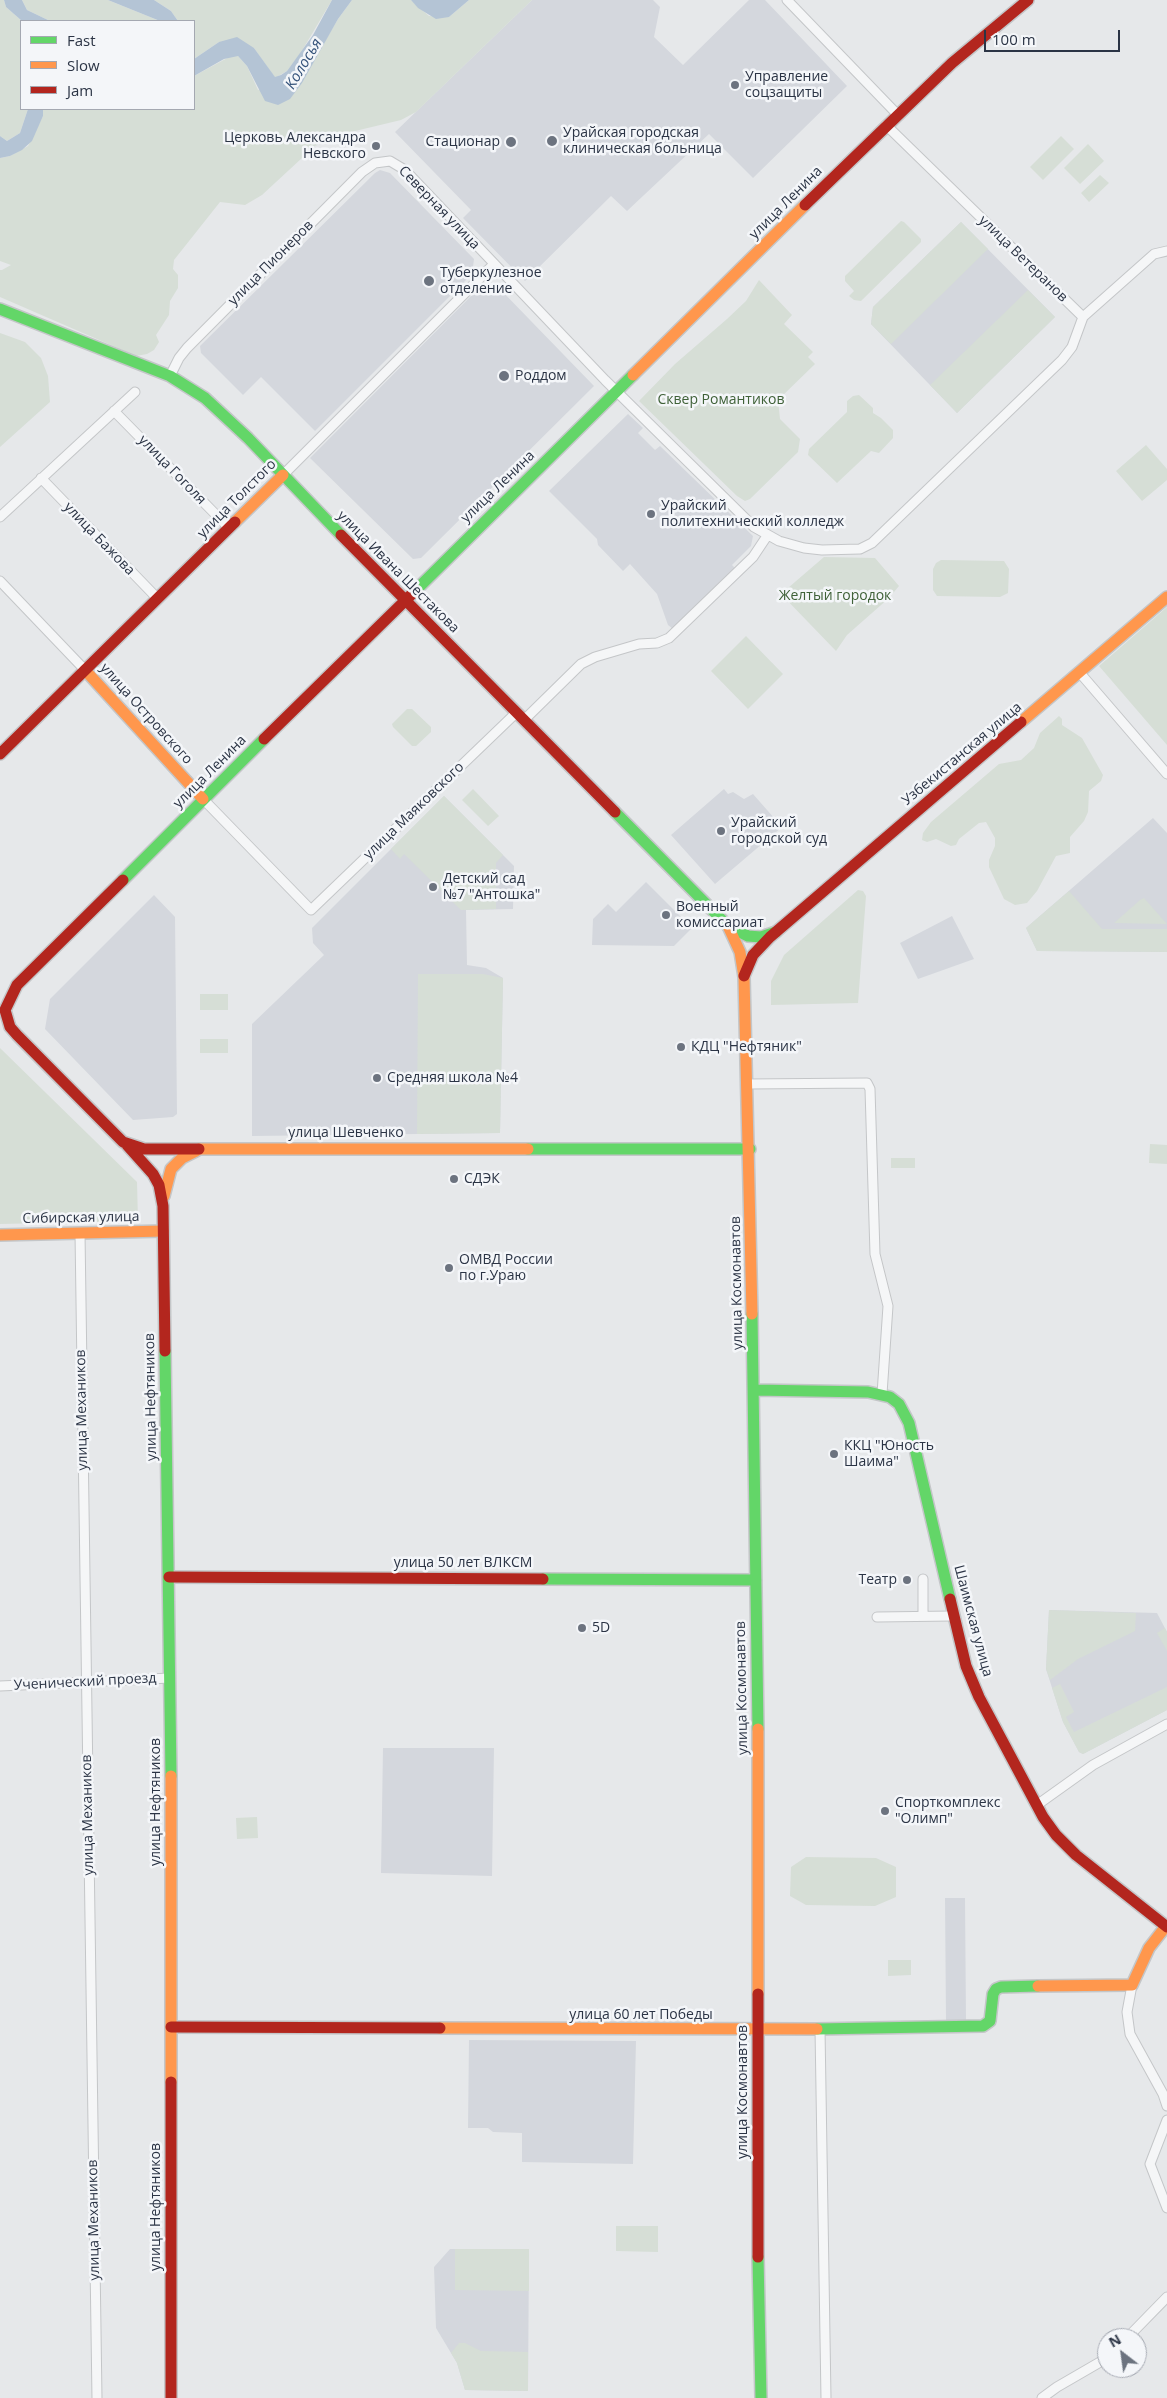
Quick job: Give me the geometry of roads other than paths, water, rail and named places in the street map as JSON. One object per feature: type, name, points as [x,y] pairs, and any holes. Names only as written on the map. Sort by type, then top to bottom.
[{"type":"main road","name":"улица Ленина","points":[[5,1010],[7,1002],[17,985],[897,114],[952,63],[1028,0]]},
{"type":"main road","name":"улица Ивана Шестакова","points":[[0,308],[170,376],[205,398],[728,926]]},
{"type":"main road","name":"улица Толстого","points":[[0,754],[283,475]]},
{"type":"main road","name":"Узбекистанская улица","points":[[744,977],[754,955],[776,932],[1167,597]]},
{"type":"main road","name":"улица Островского","points":[[85,670],[204,799]]},
{"type":"main road","points":[[728,926],[748,936],[761,937],[776,932]]},
{"type":"main road","name":"улица Космонавтов","points":[[728,926],[740,952],[744,977],[750,1149],[755,1390],[760,2398]]},
{"type":"main road","name":"улица Шевченко","points":[[5,1010],[10,1027],[16,1035],[124,1142],[144,1150],[414,1148],[750,1149]]},
{"type":"main road","name":"улица Нефтяников","points":[[124,1142],[153,1174],[159,1185],[163,1206]]},
{"type":"main road","name":"улица Нефтяников","points":[[171,2398],[170,1678],[163,1206],[167,1180],[171,1169],[182,1158],[198,1150]]},
{"type":"main road","name":"Сибирская улица","points":[[0,1235],[163,1231]]},
{"type":"main road","points":[[755,1390],[882,1394]]},
{"type":"main road","name":"Шаимская улица","points":[[882,1394],[899,1404],[909,1423],[963,1654],[974,1686],[1037,1806],[1048,1825],[1065,1845],[1166,1927]]},
{"type":"main road","name":"улица 50 лет ВЛКСМ","points":[[169,1577],[756,1580]]},
{"type":"main road","points":[[1132,1985],[1149,1948],[1166,1927]]},
{"type":"main road","name":"улица 60 лет Победы","points":[[171,2027],[758,2030],[983,2026],[990,2021],[993,1994],[996,1989],[1001,1987],[1132,1985]]},
{"type":"street","points":[[787,0],[897,114]]},
{"type":"street","name":"улица Ветеранов","points":[[886,125],[1083,316]]},
{"type":"street","name":"Северная улица","points":[[382,161],[397,164],[405,170],[617,392],[741,516],[767,536],[792,545],[822,550],[860,550],[872,543],[1062,360],[1072,347],[1083,316]]},
{"type":"street","name":"улица Пионеров","points":[[170,376],[179,358],[187,348],[273,259],[362,172],[382,161]]},
{"type":"street","points":[[1083,316],[1154,254],[1167,251]]},
{"type":"street","name":"улица Толстого","points":[[283,475],[494,264]]},
{"type":"street","points":[[0,517],[134,392]]},
{"type":"street","name":"улица Гоголя","points":[[114,411],[229,528]]},
{"type":"street","name":"улица Бажова","points":[[41,478],[158,599]]},
{"type":"street","name":"улица Маяковского","points":[[311,910],[520,716],[581,664],[630,646],[657,643],[669,638],[753,557],[767,536]]},
{"type":"street","name":"улица Островского","points":[[0,581],[85,670]]},
{"type":"street","points":[[1080,673],[1167,774]]},
{"type":"street","name":"улица Островского","points":[[204,799],[311,910]]},
{"type":"street","points":[[748,1084],[867,1083],[870,1088],[875,1254],[888,1306],[882,1394]]},
{"type":"street","name":"улица Механиков","points":[[80,1233],[97,2398]]},
{"type":"street","points":[[923,1578],[923,1616]]},
{"type":"street","points":[[877,1617],[954,1616]]},
{"type":"street","name":"Ученический проезд","points":[[0,1686],[170,1678]]},
{"type":"street","points":[[1037,1806],[1093,1764],[1167,1724]]},
{"type":"street","points":[[1132,1985],[1127,2012],[1130,2034],[1163,2094],[1167,2106]]},
{"type":"street","points":[[820,2029],[826,2398]]},
{"type":"street","points":[[1167,2120],[1150,2164],[1167,2208]]},
{"type":"street","points":[[1137,2328],[1167,2297]]},
{"type":"street","points":[[1042,2398],[1097,2364]]},
{"type":"water","points":[[4,0],[22,0],[27,10],[48,20],[21,20],[6,7]]},
{"type":"water","points":[[108,0],[154,0],[171,11],[177,20],[158,20]]},
{"type":"water","name":"Колосья","points":[[332,0],[352,0],[338,19],[302,83],[290,99],[278,105],[265,101],[247,66],[238,56],[224,59],[195,75],[195,58],[219,42],[237,37],[254,48],[275,77],[281,75],[287,71],[313,35]]},
{"type":"water","points":[[411,0],[469,0],[449,17],[436,19],[418,8]]},
{"type":"water","points":[[28,110],[43,110],[43,116],[32,141],[22,150],[10,156],[0,158],[0,136],[7,141],[20,133]]},
{"type":"place","name":"Управление соцзащиты","points":[[735,85]]},
{"type":"place","name":"Урайская городская клиническая больница","points":[[552,141]]},
{"type":"place","name":"Стационар","points":[[511,142]]},
{"type":"place","name":"Церковь Александра Невского","points":[[376,146]]},
{"type":"place","name":"Туберкулезное отделение","points":[[429,281]]},
{"type":"place","name":"Роддом","points":[[504,376]]},
{"type":"place","name":"Урайский политехнический колледж","points":[[651,514]]},
{"type":"place","name":"Урайский городской суд","points":[[721,831]]},
{"type":"place","name":"Детский сад №7 \"Антошка\"","points":[[433,887]]},
{"type":"place","name":"Военный комиссариат","points":[[666,915]]},
{"type":"place","name":"КДЦ \"Нефтяник\"","points":[[681,1047]]},
{"type":"place","name":"Средняя школа №4","points":[[377,1078]]},
{"type":"place","name":"СДЭК","points":[[454,1179]]},
{"type":"place","name":"ОМВД России по г.Ураю","points":[[449,1268]]},
{"type":"place","name":"ККЦ \"Юность Шаима\"","points":[[834,1454]]},
{"type":"place","name":"Театр","points":[[907,1580]]},
{"type":"place","name":"5D","points":[[582,1628]]},
{"type":"place","name":"Спорткомплекс \"Олимп\"","points":[[885,1811]]},
{"type":"park label","name":"Сквер Романтиков","points":[[721,400]]},
{"type":"park label","name":"Желтый городок","points":[[835,596]]}]
